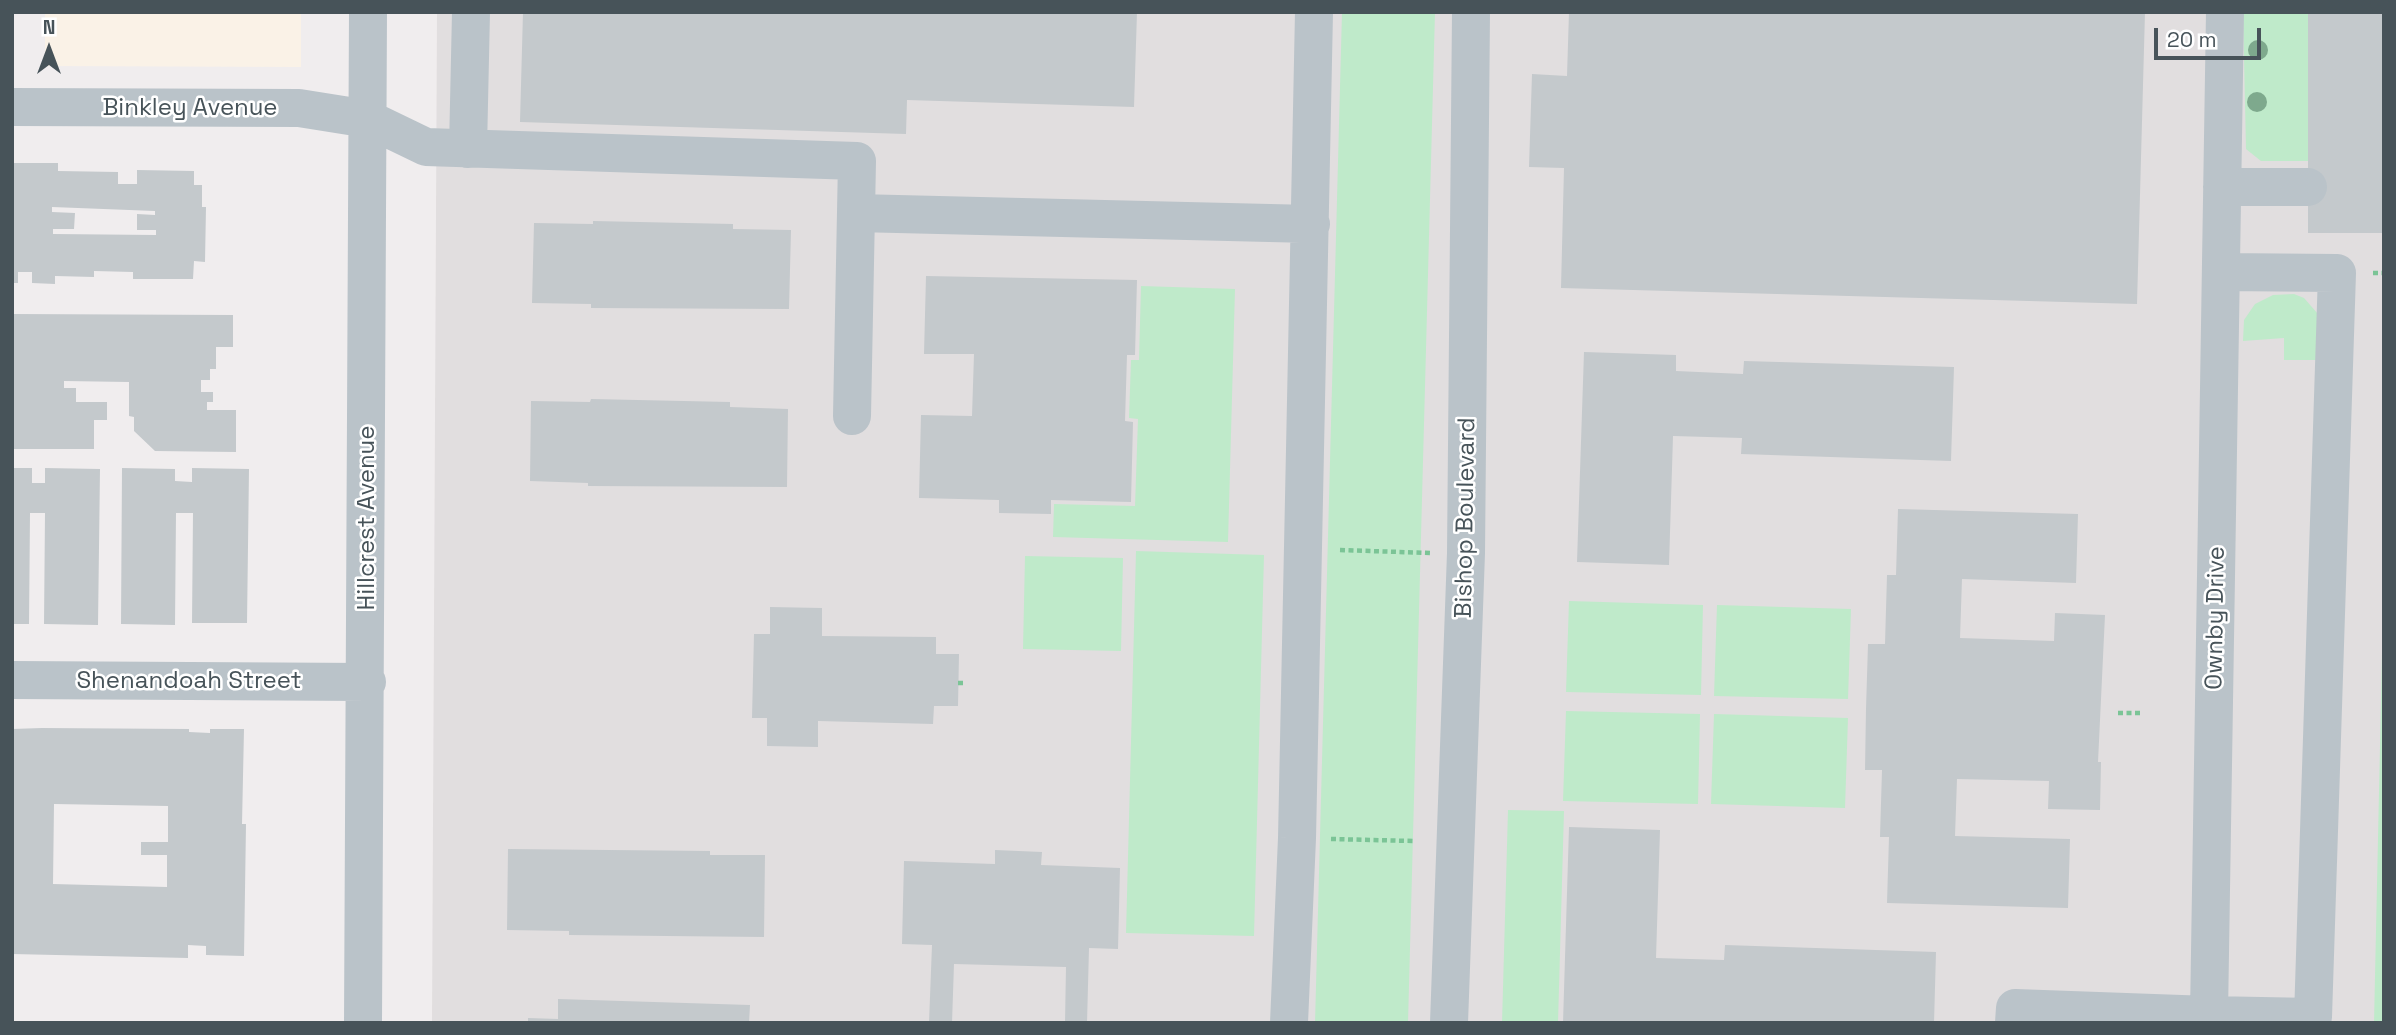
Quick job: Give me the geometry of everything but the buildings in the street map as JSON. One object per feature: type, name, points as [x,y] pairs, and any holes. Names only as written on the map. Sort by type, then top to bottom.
[{"type":"street","name":"Hillcrest Avenue","points":[[363,1023],[367,682],[368,12]]},
{"type":"street","points":[[468,149],[471,12]]},
{"type":"street","points":[[1289,1023],[1297,838],[1314,12]]},
{"type":"street","name":"Bishop Boulevard","points":[[1449,1023],[1466,553],[1471,12]]},
{"type":"street","name":"Ownby Drive","points":[[2209,1015],[2225,12]]},
{"type":"street","name":"Binkley Avenue","points":[[12,107],[299,108],[368,119],[426,147],[857,161],[856,213]]},
{"type":"street","points":[[2222,187],[2308,187]]},
{"type":"street","points":[[852,416],[856,213],[1311,224]]},
{"type":"street","points":[[2014,1023],[2015,1008],[2314,1017],[2337,273],[2221,272]]},
{"type":"street","name":"Shenandoah Street","points":[[12,680],[367,682]]},
{"type":"path","points":[[1332,550],[1435,553]]},
{"type":"path","points":[[2119,713],[2143,713]]},
{"type":"path","points":[[1320,839],[1414,841]]},
{"type":"shaded area","points":[[45,12],[301,12],[301,67],[45,66]]},
{"type":"shaded area","points":[[437,12],[2384,12],[2384,1023],[432,1023]]},
{"type":"green space","points":[[1342,12],[1435,12],[1408,1023],[1315,1023]]},
{"type":"green space","points":[[2243,12],[2308,12],[2308,161],[2261,161],[2246,149]]},
{"type":"green space","points":[[1141,286],[1235,289],[1228,542],[1053,537],[1054,504],[1135,506],[1138,419],[1129,418],[1131,360],[1139,360]]},
{"type":"green space","points":[[2294,294],[2304,298],[2318,314],[2318,360],[2284,360],[2284,338],[2243,341],[2244,320],[2255,304],[2273,295]]},
{"type":"green space","points":[[1136,551],[1264,555],[1254,936],[1126,933]]},
{"type":"green space","points":[[1025,556],[1123,558],[1121,651],[1023,649]]},
{"type":"green space","points":[[2384,560],[2384,1023],[2374,1023]]},
{"type":"green space","points":[[1569,601],[1703,605],[1701,695],[1566,692]]},
{"type":"green space","points":[[1717,605],[1851,609],[1848,699],[1714,696]]},
{"type":"green space","points":[[1566,711],[1700,714],[1698,804],[1563,801]]},
{"type":"green space","points":[[1714,714],[1848,718],[1845,808],[1711,804]]},
{"type":"green space","points":[[1508,810],[1564,811],[1558,1023],[1502,1023]]}]
